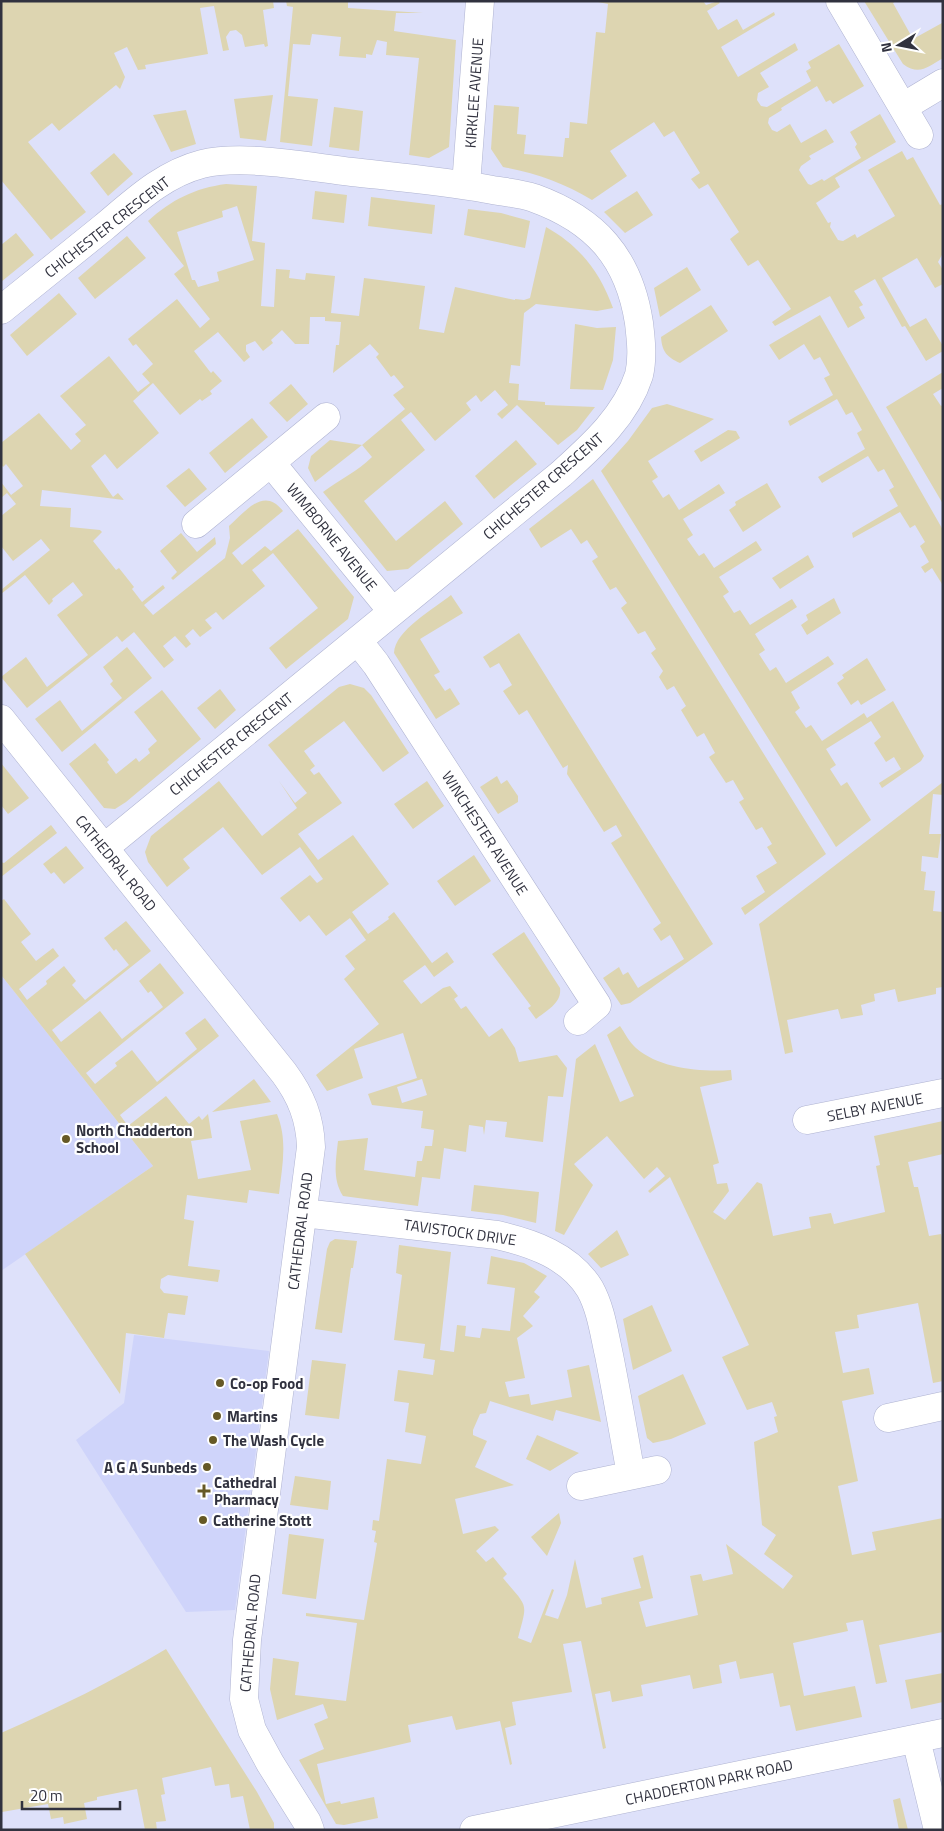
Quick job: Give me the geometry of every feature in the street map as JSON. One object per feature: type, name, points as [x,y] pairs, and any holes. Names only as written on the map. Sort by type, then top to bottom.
[{"type":"street","name":"KIRKLEE AVENUE","points":[[466,185],[480,1]]},
{"type":"street","points":[[840,1],[919,135]]},
{"type":"street","points":[[903,107],[943,83]]},
{"type":"street","name":"CHICHESTER CRESCENT","points":[[1,310],[160,182],[201,164],[244,160],[466,185],[530,197],[565,211],[590,227],[617,260],[629,282],[634,298],[641,340],[639,375],[629,397],[601,438],[561,474],[104,848]]},
{"type":"street","points":[[196,524],[272,464],[326,418]]},
{"type":"street","name":"WIMBORNE AVENUE","points":[[272,464],[392,611]]},
{"type":"street","name":"WINCHESTER AVENUE","points":[[358,640],[376,664],[597,1005],[578,1021]]},
{"type":"street","name":"CATHEDRAL ROAD","points":[[1,719],[284,1073],[299,1096],[307,1114],[310,1130],[303,1213],[247,1640],[244,1699],[256,1739],[307,1822],[310,1830]]},
{"type":"street","name":"SELBY AVENUE","points":[[807,1120],[943,1093]]},
{"type":"street","name":"TAVISTOCK DRIVE","points":[[303,1213],[497,1235],[525,1242],[549,1251],[569,1266],[590,1289],[601,1317],[644,1473],[581,1486]]},
{"type":"street","points":[[888,1418],[943,1406]]},
{"type":"street","name":"CHADDERTON PARK ROAD","points":[[474,1830],[943,1733]]},
{"type":"street","points":[[916,1739],[938,1830]]},
{"type":"shaded area","points":[[1,1],[273,1],[274,8],[263,10],[268,46],[265,47],[264,44],[245,47],[242,35],[236,30],[230,31],[226,37],[229,50],[223,51],[214,6],[200,8],[208,54],[145,65],[146,69],[138,70],[127,47],[114,53],[125,77],[120,89],[116,85],[59,131],[52,123],[28,142],[86,212],[51,240],[1,180]]},
{"type":"shaded area","points":[[286,1],[348,1],[348,8],[423,13],[396,13],[394,31],[456,40],[449,147],[429,158],[409,155],[419,58],[386,55],[387,42],[377,40],[372,55],[366,54],[366,58],[339,56],[341,37],[312,34],[310,45],[293,44],[288,96],[318,99],[312,146],[280,142],[293,7],[287,6]]},
{"type":"shaded area","points":[[593,1],[703,1],[706,5],[718,1],[720,3],[707,11],[718,30],[737,19],[743,30],[774,12],[775,15],[721,47],[738,77],[795,43],[798,50],[760,73],[769,87],[758,93],[757,100],[761,106],[767,107],[811,81],[806,71],[811,68],[808,62],[839,44],[864,86],[833,104],[830,100],[826,102],[817,86],[781,108],[782,110],[769,118],[768,123],[772,130],[777,132],[790,124],[801,143],[826,129],[834,142],[809,156],[811,159],[801,166],[799,170],[808,184],[811,185],[822,179],[824,181],[861,158],[855,147],[857,144],[850,132],[880,114],[896,142],[835,178],[840,187],[816,203],[828,223],[831,222],[830,227],[838,240],[843,241],[855,234],[857,238],[895,216],[868,170],[902,151],[907,160],[913,157],[940,205],[943,204],[943,253],[938,262],[943,270],[943,284],[935,288],[917,258],[882,278],[910,327],[926,318],[943,346],[943,351],[926,361],[905,326],[902,327],[875,279],[854,291],[863,305],[859,307],[865,318],[848,328],[830,296],[775,326],[772,322],[791,309],[758,260],[748,266],[730,239],[739,232],[708,184],[699,189],[691,179],[700,173],[674,131],[664,137],[654,122],[610,151],[627,176],[592,200],[549,179],[503,167],[491,149],[494,105],[519,107],[517,134],[526,135],[524,154],[563,157],[565,138],[569,138],[570,122],[587,124],[596,32],[605,33],[608,4]]},
{"type":"shaded area","points":[[864,1],[896,1],[893,3],[913,39],[942,23],[943,58],[919,70],[909,68],[903,64]]},
{"type":"shaded area","points":[[273,95],[266,141],[240,138],[234,99]]},
{"type":"shaded area","points":[[334,107],[363,111],[359,151],[329,147]]},
{"type":"shaded area","points":[[186,110],[196,144],[171,152],[153,115]]},
{"type":"shaded area","points":[[114,153],[133,174],[108,196],[90,173]]},
{"type":"shaded area","points":[[226,184],[257,186],[252,241],[265,243],[261,306],[274,307],[276,269],[290,270],[289,278],[305,280],[306,273],[335,276],[331,313],[359,316],[364,278],[425,286],[419,329],[444,333],[455,287],[515,300],[530,298],[546,227],[579,251],[602,283],[613,308],[597,311],[536,304],[524,313],[520,366],[511,365],[509,383],[519,384],[518,400],[545,402],[545,405],[595,407],[577,430],[558,445],[517,405],[502,419],[497,414],[508,405],[495,390],[481,402],[476,395],[466,403],[471,410],[435,441],[411,412],[401,420],[425,450],[364,501],[396,541],[445,501],[463,524],[408,569],[387,571],[323,492],[372,457],[362,445],[405,409],[393,395],[404,387],[394,375],[391,377],[376,357],[379,354],[370,344],[333,373],[336,345],[339,345],[341,322],[325,321],[325,317],[310,317],[309,344],[295,344],[282,330],[271,340],[273,343],[263,351],[255,341],[246,345],[246,351],[250,357],[244,362],[218,332],[194,351],[211,373],[213,371],[222,381],[210,391],[212,394],[202,401],[200,399],[180,415],[153,383],[133,401],[159,433],[117,469],[105,454],[91,466],[113,497],[118,493],[124,500],[42,490],[40,506],[71,508],[70,527],[100,530],[102,532],[93,541],[116,570],[119,568],[134,587],[132,589],[142,602],[163,585],[165,588],[144,605],[153,615],[225,558],[230,538],[229,526],[255,504],[269,501],[276,504],[283,511],[232,553],[242,565],[265,546],[271,551],[298,529],[354,597],[348,619],[286,669],[269,648],[318,608],[273,553],[252,570],[265,586],[223,620],[216,612],[205,620],[212,628],[200,637],[193,629],[185,636],[191,644],[186,648],[175,636],[163,646],[174,660],[164,668],[134,632],[122,642],[117,636],[27,708],[1,677],[26,657],[47,687],[88,655],[57,615],[83,595],[73,582],[52,599],[53,601],[49,605],[25,575],[1,594],[1,590],[50,550],[41,539],[13,561],[1,546],[1,516],[16,504],[7,493],[1,498],[1,482],[11,495],[23,486],[6,464],[3,467],[1,464],[1,443],[39,413],[71,450],[81,441],[75,434],[86,425],[60,396],[109,356],[138,392],[150,383],[142,374],[153,364],[136,344],[133,346],[128,339],[177,299],[200,328],[210,319],[174,274],[184,266],[148,221],[184,196]],"holes":[[[237,206],[254,260],[217,272],[219,281],[198,287],[195,280],[192,280],[177,232],[223,217],[222,211]]]},
{"type":"shaded area","points":[[315,191],[347,195],[344,223],[312,219]]},
{"type":"shaded area","points":[[637,191],[653,215],[625,233],[604,212]]},
{"type":"shaded area","points":[[371,197],[435,205],[432,234],[368,226]]},
{"type":"shaded area","points":[[468,209],[501,213],[530,221],[525,248],[464,235]]},
{"type":"shaded area","points":[[16,233],[34,255],[1,282],[1,245]]},
{"type":"shaded area","points":[[127,236],[146,258],[95,299],[78,278]]},
{"type":"shaded area","points":[[687,267],[701,290],[660,317],[654,288]]},
{"type":"shaded area","points":[[59,293],[77,314],[27,356],[10,335]]},
{"type":"shaded area","points":[[711,305],[728,331],[680,363],[672,359],[664,350],[661,337]]},
{"type":"shaded area","points":[[820,315],[943,530],[942,584],[932,568],[925,573],[921,567],[929,562],[920,546],[925,542],[915,525],[910,528],[900,512],[853,538],[852,533],[898,506],[889,490],[894,487],[884,469],[878,472],[868,456],[822,483],[818,477],[865,449],[857,433],[862,430],[852,412],[846,415],[837,399],[790,426],[788,421],[833,395],[824,378],[830,375],[820,357],[814,360],[804,344],[779,360],[769,345]]},
{"type":"shaded area","points":[[575,324],[597,328],[616,327],[613,360],[603,390],[570,389]]},
{"type":"shaded area","points":[[943,372],[943,388],[933,394],[941,406],[943,405],[943,504],[886,407]]},
{"type":"shaded area","points":[[291,384],[308,404],[287,422],[269,403]]},
{"type":"shaded area","points":[[667,404],[714,419],[648,461],[658,477],[652,481],[663,498],[669,494],[679,510],[719,484],[725,493],[683,519],[693,535],[687,539],[699,556],[704,553],[714,568],[756,541],[762,550],[719,577],[729,592],[723,596],[734,613],[740,610],[750,625],[792,599],[797,607],[755,634],[765,650],[759,654],[770,671],[776,667],[786,683],[828,656],[834,664],[791,692],[800,708],[795,712],[806,728],[811,725],[822,741],[864,713],[867,718],[893,701],[924,756],[921,761],[882,788],[879,783],[901,769],[894,757],[886,762],[874,743],[881,737],[871,721],[826,749],[836,765],[830,769],[841,786],[847,782],[871,820],[836,847],[601,471],[628,441],[652,408]]},
{"type":"shaded area","points":[[252,418],[268,437],[225,473],[209,453]]},
{"type":"shaded area","points":[[728,430],[736,431],[740,438],[701,462],[694,451]]},
{"type":"shaded area","points":[[330,440],[362,445],[315,482],[308,468],[311,456]]},
{"type":"shaded area","points":[[516,440],[537,464],[494,499],[475,476]]},
{"type":"shaded area","points":[[189,468],[207,489],[185,507],[166,486]]},
{"type":"shaded area","points":[[593,479],[826,854],[745,915],[741,908],[765,892],[756,876],[777,863],[767,847],[772,844],[762,827],[756,830],[739,802],[744,799],[733,780],[726,783],[709,757],[715,753],[704,733],[697,737],[681,710],[686,706],[674,686],[667,690],[659,677],[663,671],[651,653],[656,649],[645,631],[638,634],[621,608],[627,603],[616,587],[610,590],[592,561],[598,557],[587,540],[581,544],[571,529],[541,548],[529,529]]},
{"type":"shaded area","points":[[767,483],[781,507],[743,532],[729,510],[736,505],[735,502]]},
{"type":"shaded area","points":[[181,533],[197,552],[215,537],[216,544],[173,580],[171,578],[177,572],[160,551]]},
{"type":"shaded area","points":[[808,555],[814,567],[780,589],[772,578]]},
{"type":"shaded area","points":[[451,595],[463,613],[420,639],[440,672],[434,675],[445,691],[450,688],[460,704],[436,719],[394,653],[396,644],[408,628]]},
{"type":"shaded area","points":[[834,598],[841,613],[807,635],[801,625],[808,620],[806,615]]},
{"type":"shaded area","points":[[519,633],[713,944],[630,1003],[621,1005],[603,978],[619,967],[623,975],[628,972],[638,988],[684,959],[670,935],[661,941],[653,929],[661,923],[611,843],[622,836],[616,825],[604,832],[567,774],[568,765],[563,768],[527,710],[519,715],[503,691],[512,685],[499,663],[490,668],[483,657]]},
{"type":"shaded area","points":[[127,647],[152,678],[62,752],[35,719],[60,700],[82,731],[122,698],[110,684],[113,681],[103,667]]},
{"type":"shaded area","points":[[867,658],[886,690],[861,705],[858,700],[851,705],[837,683],[844,678],[842,675]]},
{"type":"shaded area","points":[[350,684],[364,688],[371,695],[409,753],[383,772],[344,721],[304,751],[315,766],[310,770],[314,775],[319,772],[342,803],[298,834],[318,860],[353,835],[389,884],[352,912],[368,934],[389,919],[388,917],[394,912],[432,963],[447,952],[454,962],[434,977],[425,965],[403,981],[421,1004],[443,988],[450,986],[458,996],[454,999],[461,1009],[466,1006],[489,1037],[502,1028],[515,1048],[519,1062],[557,1055],[567,1068],[563,1097],[548,1096],[543,1142],[505,1137],[507,1122],[486,1120],[484,1135],[483,1127],[469,1125],[466,1152],[444,1148],[440,1179],[422,1177],[418,1206],[343,1196],[337,1183],[336,1155],[338,1141],[368,1138],[364,1170],[415,1177],[417,1161],[422,1161],[425,1146],[432,1146],[434,1130],[421,1128],[423,1111],[372,1105],[368,1094],[417,1078],[403,1033],[354,1049],[363,1078],[327,1091],[316,1075],[379,1024],[344,979],[355,969],[345,956],[366,940],[350,918],[326,936],[309,915],[300,922],[280,898],[310,875],[317,883],[323,879],[300,847],[262,875],[223,827],[183,859],[190,868],[167,887],[148,862],[145,852],[151,836],[219,781],[262,836],[297,808],[279,781],[295,803],[307,793],[268,745],[339,687]],"holes":[[[422,1079],[427,1095],[402,1103],[397,1087]]]},
{"type":"shaded area","points":[[220,689],[236,710],[215,729],[197,708]]},
{"type":"shaded area","points":[[162,690],[201,739],[126,802],[115,809],[104,808],[69,764],[95,743],[109,760],[107,762],[116,774],[136,758],[139,762],[150,753],[148,749],[157,741],[134,712]]},
{"type":"shaded area","points":[[1,763],[29,798],[8,814],[1,805]]},
{"type":"shaded area","points":[[497,776],[501,784],[507,780],[518,796],[518,802],[498,814],[480,787]]},
{"type":"shaded area","points":[[427,781],[444,806],[413,829],[394,804]]},
{"type":"shaded area","points":[[943,782],[943,795],[933,794],[929,834],[941,834],[938,858],[922,856],[921,871],[926,872],[924,890],[935,891],[933,911],[943,912],[943,987],[936,988],[936,994],[898,1002],[895,989],[874,994],[875,1001],[861,1005],[863,1015],[841,1019],[838,1009],[787,1020],[793,1052],[785,1054],[759,924]]},
{"type":"shaded area","points":[[51,825],[57,833],[1,877],[1,862],[4,863]]},
{"type":"shaded area","points":[[66,846],[84,868],[64,884],[54,872],[51,874],[43,864]]},
{"type":"shaded area","points":[[474,855],[491,881],[455,906],[437,881]]},
{"type":"shaded area","points":[[4,899],[31,934],[21,942],[36,961],[53,948],[59,956],[19,989],[27,1000],[47,984],[46,981],[64,966],[76,981],[72,985],[85,1000],[129,965],[104,938],[126,921],[151,951],[52,1030],[61,1042],[100,1011],[122,1039],[163,1007],[151,991],[148,993],[139,981],[160,963],[184,993],[86,1073],[95,1084],[117,1066],[115,1063],[132,1050],[157,1082],[197,1049],[185,1033],[205,1018],[219,1036],[120,1115],[128,1126],[166,1096],[189,1124],[199,1116],[202,1120],[208,1114],[212,1138],[191,1141],[198,1179],[251,1170],[240,1121],[277,1114],[280,1124],[283,1164],[279,1194],[249,1190],[247,1203],[187,1195],[184,1219],[194,1221],[188,1266],[220,1270],[218,1282],[168,1275],[161,1279],[160,1288],[164,1293],[188,1296],[185,1315],[168,1313],[164,1338],[126,1333],[120,1394],[25,1254],[153,1166],[1,975],[1,901]]},
{"type":"shaded area","points":[[524,932],[560,988],[559,998],[556,1002],[536,1019],[528,1008],[531,1006],[492,954]]},
{"type":"shaded area","name":"North Chadderton School","points":[[1,975],[153,1166],[1,1271]]},
{"type":"shaded area","points":[[620,1026],[636,1048],[657,1061],[681,1068],[731,1070],[732,1080],[700,1087],[719,1163],[713,1165],[717,1184],[727,1183],[729,1191],[713,1212],[725,1220],[757,1182],[762,1184],[773,1236],[811,1228],[809,1217],[831,1213],[834,1224],[885,1212],[876,1166],[880,1165],[874,1136],[943,1121],[943,1154],[908,1162],[914,1187],[918,1187],[929,1236],[941,1234],[943,1242],[943,1381],[933,1383],[918,1303],[857,1315],[859,1328],[835,1332],[843,1373],[869,1368],[874,1394],[842,1401],[858,1481],[838,1486],[852,1555],[876,1550],[872,1532],[943,1518],[943,1632],[879,1645],[887,1682],[876,1684],[863,1620],[846,1623],[848,1631],[793,1643],[804,1696],[855,1686],[862,1717],[796,1731],[790,1705],[780,1707],[773,1673],[740,1679],[736,1661],[719,1665],[722,1683],[693,1689],[690,1675],[641,1685],[643,1696],[612,1702],[610,1691],[595,1694],[606,1748],[603,1749],[581,1641],[563,1644],[572,1692],[512,1702],[516,1725],[505,1728],[512,1764],[510,1765],[500,1721],[456,1730],[452,1716],[408,1725],[411,1742],[317,1764],[326,1804],[340,1801],[341,1804],[374,1797],[378,1818],[344,1825],[336,1824],[299,1760],[324,1749],[314,1724],[328,1718],[323,1704],[277,1720],[270,1689],[273,1658],[299,1662],[295,1695],[346,1701],[357,1623],[306,1616],[306,1613],[364,1620],[377,1543],[374,1542],[376,1531],[372,1530],[373,1520],[379,1521],[387,1459],[421,1464],[426,1436],[405,1432],[409,1403],[394,1401],[398,1370],[433,1375],[435,1360],[423,1358],[425,1344],[394,1340],[402,1275],[396,1273],[399,1245],[451,1252],[440,1350],[454,1352],[457,1325],[466,1326],[465,1336],[480,1338],[482,1328],[510,1331],[515,1288],[487,1284],[491,1256],[524,1263],[547,1276],[534,1292],[540,1297],[523,1316],[533,1326],[517,1338],[525,1378],[505,1382],[509,1397],[529,1394],[531,1405],[572,1397],[567,1370],[589,1365],[601,1422],[556,1410],[553,1421],[490,1401],[486,1413],[480,1414],[473,1430],[473,1435],[487,1441],[475,1467],[514,1485],[455,1499],[463,1534],[495,1526],[499,1530],[476,1551],[486,1562],[493,1557],[507,1574],[503,1578],[524,1605],[518,1638],[531,1643],[552,1589],[554,1590],[545,1615],[558,1619],[567,1595],[575,1559],[586,1608],[602,1604],[601,1598],[641,1588],[633,1558],[643,1555],[653,1598],[639,1602],[646,1627],[698,1615],[690,1576],[701,1574],[703,1581],[733,1574],[726,1544],[783,1589],[793,1576],[764,1554],[776,1535],[762,1525],[754,1442],[778,1432],[774,1417],[777,1416],[772,1402],[747,1410],[722,1357],[749,1345],[670,1177],[650,1193],[648,1191],[665,1176],[657,1167],[644,1179],[607,1136],[574,1164],[593,1185],[564,1235],[555,1231],[576,1059],[595,1044],[620,1102],[634,1096],[607,1035]]},
{"type":"shaded area","points":[[254,1079],[271,1102],[212,1112]]},
{"type":"shaded area","points":[[474,1185],[539,1192],[536,1223],[503,1215],[471,1211]]},
{"type":"shaded area","points":[[617,1230],[629,1255],[601,1268],[588,1254]]},
{"type":"shaded area","points":[[335,1239],[357,1241],[353,1268],[351,1268],[342,1333],[315,1329],[327,1249],[330,1242]]},
{"type":"shaded area","points":[[652,1305],[672,1351],[633,1370],[623,1319]]},
{"type":"shaded area","points":[[134,1335],[269,1351],[235,1610],[186,1612],[76,1440],[124,1403]]},
{"type":"shaded area","points":[[312,1360],[346,1364],[339,1419],[305,1415]]},
{"type":"shaded area","points":[[683,1374],[706,1424],[671,1439],[653,1443],[647,1438],[638,1396]]},
{"type":"shaded area","points":[[537,1435],[579,1453],[550,1471],[526,1459]]},
{"type":"shaded area","points":[[295,1476],[331,1481],[328,1510],[290,1505]]},
{"type":"shaded area","points":[[559,1513],[561,1523],[547,1556],[531,1537]]},
{"type":"shaded area","points":[[289,1534],[324,1539],[316,1599],[282,1594]]},
{"type":"shaded area","points":[[166,1649],[257,1792],[274,1823],[274,1830],[250,1830],[243,1796],[231,1798],[229,1784],[215,1786],[211,1767],[162,1778],[165,1794],[161,1795],[166,1821],[156,1822],[157,1830],[145,1830],[137,1789],[97,1797],[97,1800],[84,1803],[87,1819],[64,1824],[63,1817],[51,1819],[48,1804],[2,1812],[1,1733],[85,1694]]},
{"type":"shaded area","points":[[943,1673],[943,1702],[911,1709],[905,1680]]},
{"type":"shaded area","points":[[900,1798],[908,1830],[899,1830],[893,1800]]},
{"type":"place","name":"North Chadderton School","points":[[66,1139]]},
{"type":"place","name":"Co-op Food","points":[[220,1383]]},
{"type":"place","name":"Martins","points":[[217,1416]]},
{"type":"place","name":"The Wash Cycle","points":[[213,1440]]},
{"type":"place","name":"A G A Sunbeds","points":[[207,1467]]},
{"type":"place","name":"Cathedral Pharmacy","points":[[204,1491]]},
{"type":"place","name":"Catherine Stott","points":[[203,1520]]}]
